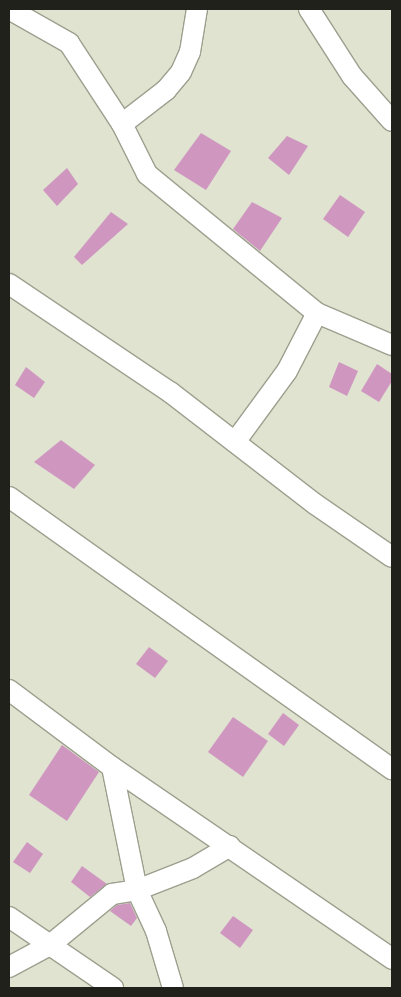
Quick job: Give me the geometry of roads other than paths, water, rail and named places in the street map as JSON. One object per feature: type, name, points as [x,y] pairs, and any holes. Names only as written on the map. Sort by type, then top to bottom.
[{"type":"street","points":[[10,9],[69,43],[122,124],[147,174],[317,313],[392,345]]},
{"type":"street","points":[[122,124],[166,90],[180,72],[190,52],[197,9]]},
{"type":"street","points":[[309,9],[352,76],[392,120]]},
{"type":"street","points":[[9,284],[170,392],[314,504],[392,557]]},
{"type":"street","points":[[235,442],[287,371],[317,313]]},
{"type":"street","points":[[9,497],[392,769]]},
{"type":"street","points":[[9,690],[112,767],[230,846],[392,959]]},
{"type":"street","points":[[112,767],[137,890],[156,931],[173,988]]},
{"type":"street","points":[[9,967],[50,945],[112,894],[137,890],[193,868],[230,846]]},
{"type":"street","points":[[9,917],[113,988]]}]
